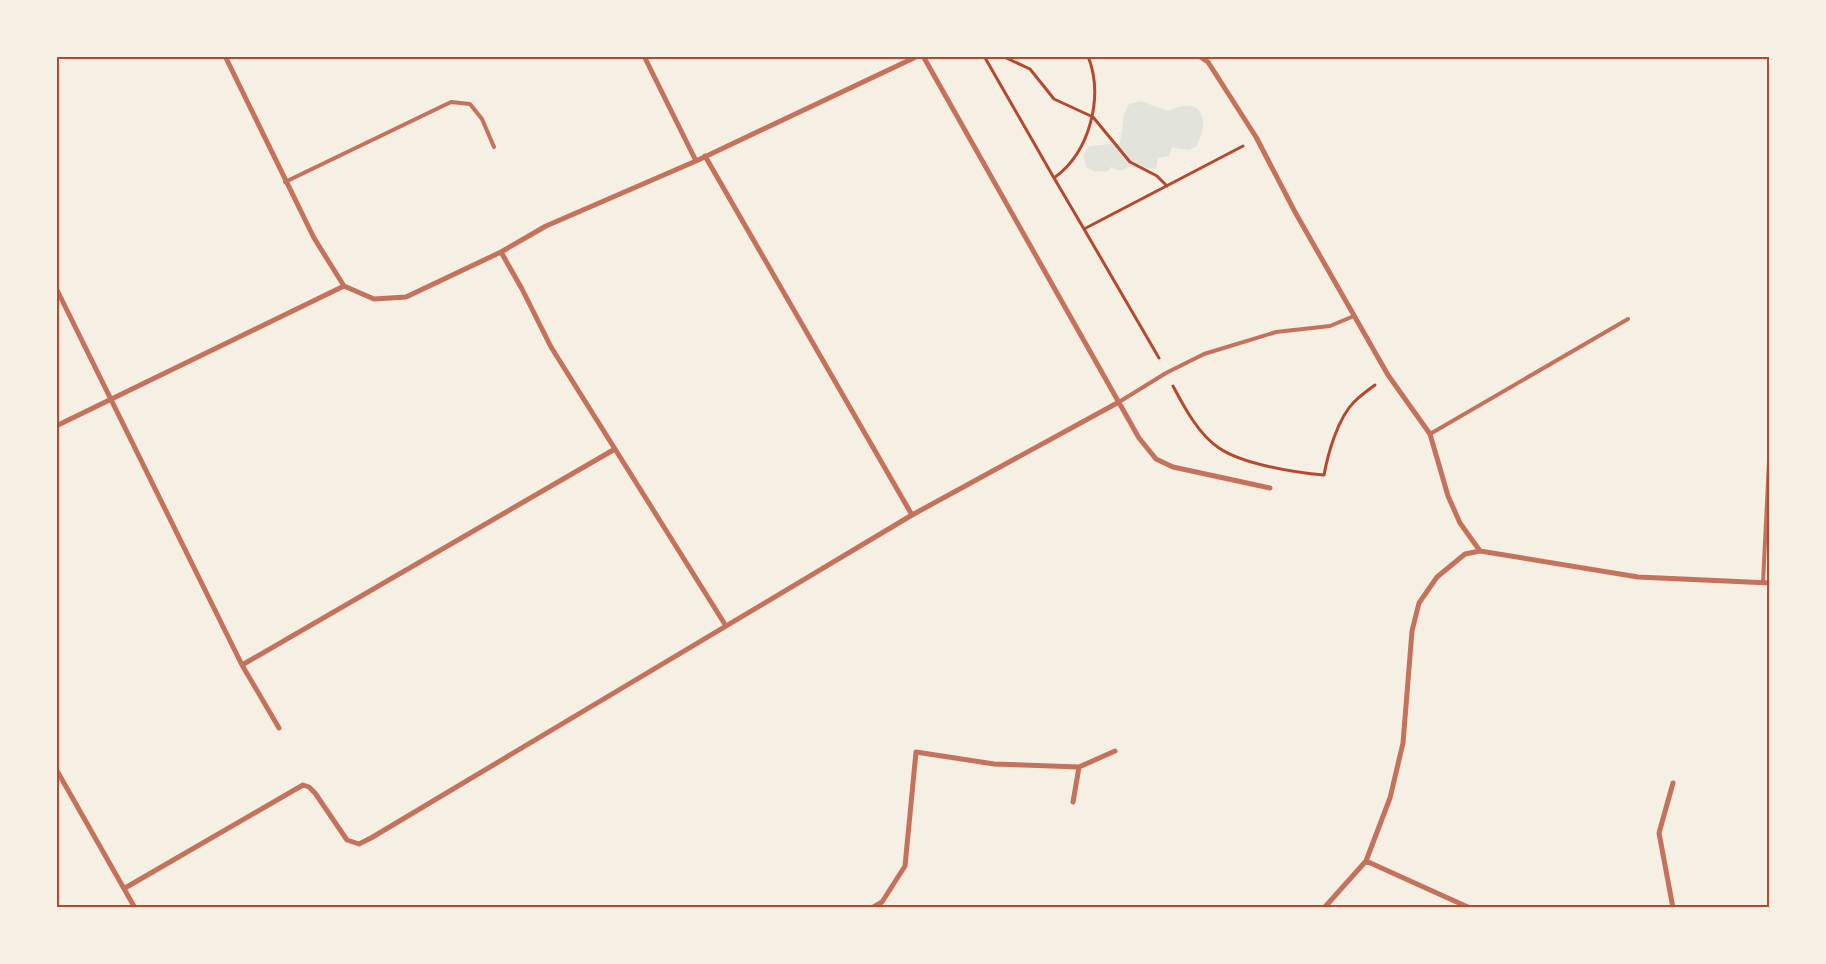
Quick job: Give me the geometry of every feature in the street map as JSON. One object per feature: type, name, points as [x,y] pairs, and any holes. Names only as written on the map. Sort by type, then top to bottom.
[{"type":"street","points":[[225,56],[314,238],[344,286],[374,299],[406,297],[501,252],[546,226],[696,161],[918,56]]},
{"type":"street","points":[[644,56],[696,161]]},
{"type":"street","points":[[923,56],[1139,438],[1156,459],[1173,467],[1270,488]]},
{"type":"street","points":[[1199,56],[1208,62],[1256,137],[1295,212],[1388,375],[1430,434],[1448,496],[1460,524],[1480,551]]},
{"type":"street","points":[[705,156],[912,515]]},
{"type":"street","points":[[501,252],[551,347],[726,626]]},
{"type":"street","points":[[56,426],[344,286]]},
{"type":"street","points":[[56,288],[242,665],[279,728]]},
{"type":"street","points":[[125,888],[303,785],[316,793],[346,840],[358,844],[912,515],[1119,402]]},
{"type":"street","points":[[242,665],[615,449]]},
{"type":"street","points":[[1324,908],[1366,861],[1390,798],[1403,743],[1412,631],[1419,603],[1437,577],[1466,554],[1480,551],[1638,576],[1770,583]]},
{"type":"street","points":[[872,908],[882,902],[905,866],[916,752],[994,764],[1079,767],[1115,751]]},
{"type":"street","points":[[1073,802],[1079,767]]},
{"type":"street","points":[[56,769],[135,908]]},
{"type":"street","points":[[1672,908],[1660,833],[1673,783]]},
{"type":"street","points":[[1366,861],[1470,908]]},
{"type":"lane","points":[[285,182],[450,102],[470,104],[482,119],[494,147]]},
{"type":"lane","points":[[1119,402],[1166,373],[1204,354],[1276,332],[1330,326],[1354,316]]},
{"type":"lane","points":[[1430,434],[1628,319]]},
{"type":"lane","points":[[1763,583],[1770,441]]},
{"type":"path","points":[[985,56],[1166,373],[1200,429],[1218,448],[1242,458],[1301,473],[1324,475],[1328,453],[1352,403],[1388,375]]},
{"type":"path","points":[[1002,56],[1030,68],[1054,99],[1093,117],[1130,162],[1157,176],[1167,186]]},
{"type":"path","points":[[1054,178],[1064,171],[1081,147],[1093,117],[1094,93],[1088,56]]},
{"type":"path","points":[[1084,229],[1256,137]]},
{"type":"shaded area","points":[[1141,101],[1168,111],[1179,107],[1189,106],[1196,108],[1203,119],[1203,127],[1196,147],[1188,150],[1172,147],[1169,156],[1158,158],[1156,169],[1129,167],[1120,171],[1111,167],[1108,171],[1095,172],[1086,167],[1083,155],[1089,146],[1120,143],[1124,114],[1129,104]]}]
